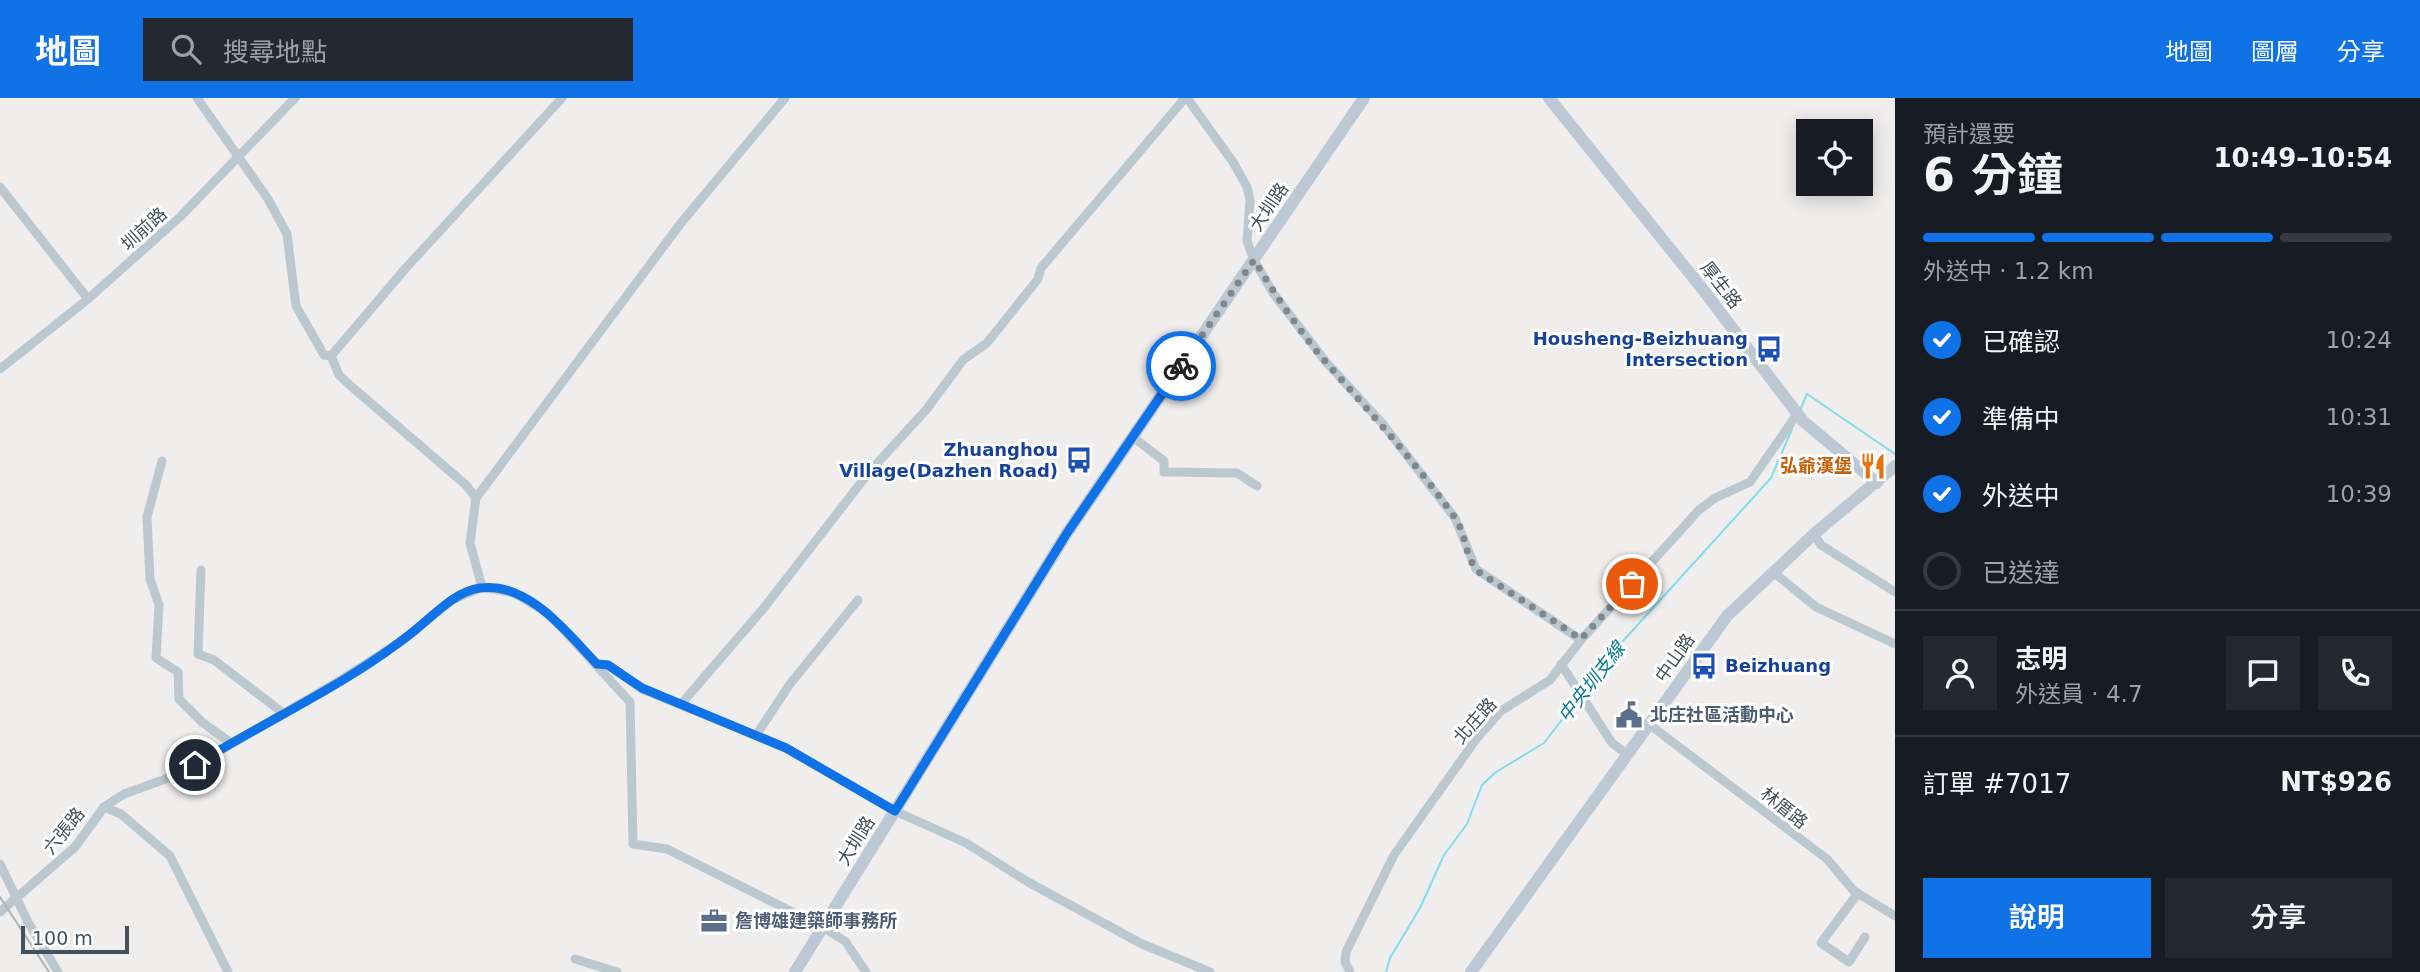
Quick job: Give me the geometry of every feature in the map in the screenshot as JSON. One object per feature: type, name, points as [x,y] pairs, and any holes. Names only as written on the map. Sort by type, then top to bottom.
[{"type":"street","points":[[197,98],[268,199],[287,234],[296,306],[324,355],[331,356]]},
{"type":"street","name":"圳前路","points":[[0,369],[88,299],[181,216],[295,98]]},
{"type":"street","points":[[331,356],[405,269],[562,98]]},
{"type":"street","points":[[785,98],[681,223],[476,498],[470,542],[482,587],[514,593],[531,600],[549,614],[630,702],[633,844],[667,849],[822,927],[845,941],[866,972]]},
{"type":"street","points":[[682,703],[763,609],[862,480],[926,410],[963,360],[987,343],[1038,279],[1041,268],[1186,98],[1233,162],[1247,187],[1250,200],[1246,229],[1254,260],[1273,293],[1326,362],[1382,423],[1455,518],[1476,569],[1581,639]]},
{"type":"street","name":"大圳路","points":[[795,972],[1067,533],[1364,98]]},
{"type":"street","name":"厚生路","points":[[1549,98],[1803,421],[1877,483]]},
{"type":"street","points":[[0,187],[88,299]]},
{"type":"street","points":[[331,356],[345,381],[466,485],[476,498]]},
{"type":"street","name":"北庄路","points":[[1350,972],[1345,962],[1346,952],[1394,855],[1477,738],[1501,711],[1541,689],[1581,639],[1699,510],[1715,498],[1750,482],[1798,413]]},
{"type":"street","points":[[1133,437],[1164,461],[1164,472],[1237,473],[1257,486]]},
{"type":"street","points":[[162,461],[147,517],[150,579],[159,605],[156,658],[178,673],[179,699],[203,723],[231,743]]},
{"type":"street","name":"中山路","points":[[1471,972],[1727,616],[1814,534],[1895,466]]},
{"type":"street","points":[[1814,534],[1821,545],[1895,592]]},
{"type":"street","points":[[201,570],[198,654],[214,660],[283,713]]},
{"type":"street","points":[[1773,572],[1816,607],[1895,644]]},
{"type":"street","name":"六張路","points":[[0,912],[75,847],[104,807],[124,794],[182,773],[405,639],[452,600],[482,587]]},
{"type":"street","points":[[757,734],[790,684],[858,600]]},
{"type":"street","points":[[597,664],[608,665],[642,688],[757,734],[851,783],[895,811],[966,844],[1028,883],[1142,944],[1210,972]]},
{"type":"street","points":[[1561,664],[1612,743],[1628,755]]},
{"type":"street","name":"林厝路","points":[[1650,725],[1827,859],[1858,894],[1895,916]]},
{"type":"street","points":[[104,807],[121,814],[170,856],[228,972]]},
{"type":"street","points":[[0,864],[58,972]]},
{"type":"street","points":[[1858,894],[1821,943],[1849,962],[1865,937]]},
{"type":"street","points":[[575,959],[617,972]]},
{"type":"waterway","points":[[1801,408],[1807,394],[1895,454]]},
{"type":"waterway","name":"中央圳支線","points":[[1583,692],[1613,652],[1771,478],[1792,429]]},
{"type":"waterway","name":"中央圳支線","points":[[1386,972],[1390,958],[1420,908],[1444,855],[1467,824],[1482,785],[1496,772],[1544,743],[1578,699]]},
{"type":"railway","points":[[0,897],[49,972]]},
{"type":"way so far","points":[[1181,366],[1254,260],[1273,293],[1326,362],[1382,423],[1455,518],[1471,562],[1479,572],[1581,639],[1632,584]]},
{"type":"place","name":"Housheng-Beizhuang Intersection","points":[[1769,349]]},
{"type":"place","name":"Zhuanghou Village(Dazhen Road)","points":[[1079,460]]},
{"type":"place","name":"弘爺漢堡","points":[[1873,466]]},
{"type":"place","name":"Beizhuang","points":[[1704,666]]},
{"type":"place","name":"北庄社區活動中心","points":[[1629,715]]},
{"type":"place","name":"詹博雄建築師事務所","points":[[714,921]]},
{"type":"route","points":[[195,765],[307,701],[405,639],[452,600],[482,587],[514,593],[531,600],[549,614],[597,664],[608,665],[653,694],[682,703],[786,748],[851,783],[895,811],[1067,533],[1181,366]]}]
